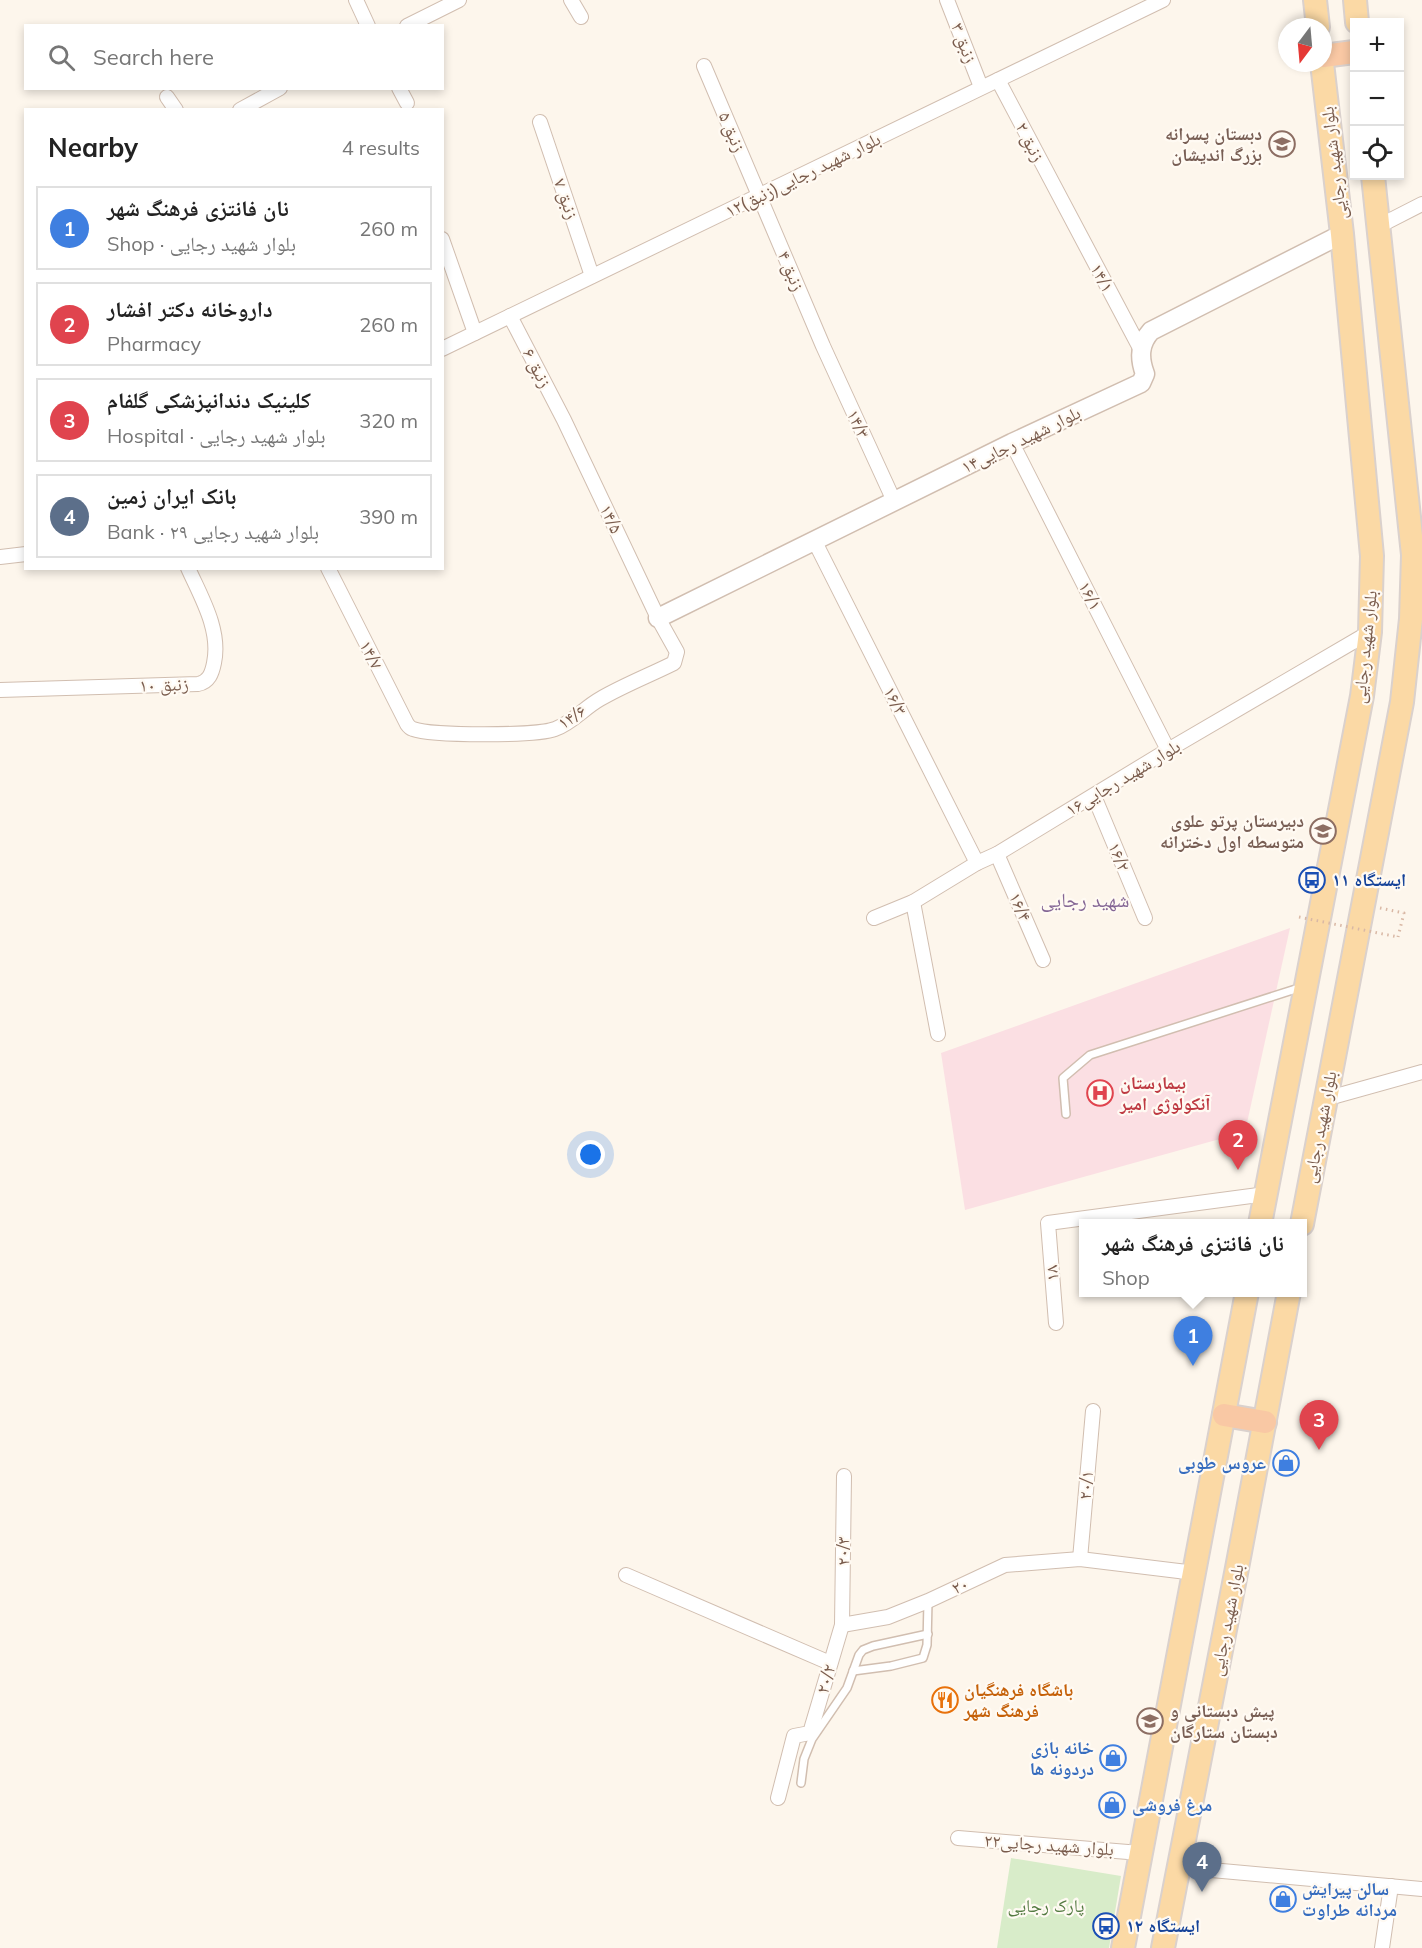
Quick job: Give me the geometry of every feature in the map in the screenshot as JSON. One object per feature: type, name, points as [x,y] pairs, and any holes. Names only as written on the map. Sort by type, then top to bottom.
[{"type":"highway","points":[[1332,55],[1350,53]]},
{"type":"highway","points":[[1224,1415],[1265,1422]]},
{"type":"main road","points":[[1315,0],[1317,18]]},
{"type":"main road","points":[[1355,0],[1357,18]]},
{"type":"main road","name":"بلوار شهید رجایی","points":[[1261,1219],[1362,696],[1370,632],[1372,556],[1342,234],[1323,72]]},
{"type":"main road","name":"بلوار شهید رجایی","points":[[1303,1219],[1324,1099],[1344,1007],[1402,702],[1417,597],[1373,180]]},
{"type":"main road","points":[[1123,1948],[1246,1297]]},
{"type":"main road","name":"بلوار شهید رجایی","points":[[1163,1948],[1288,1297]]},
{"type":"street","points":[[356,0],[367,24]]},
{"type":"street","points":[[411,24],[459,0]]},
{"type":"street","points":[[571,0],[581,17]]},
{"type":"street","name":"زنبق ۳","points":[[947,0],[981,87]]},
{"type":"street","name":"۱۲بلوار شهید رجایی(زنبق)","points":[[444,348],[1163,0]]},
{"type":"street","name":"زنبق ۵","points":[[704,66],[759,197]]},
{"type":"street","name":"زنبق ۲","points":[[998,80],[1063,205]]},
{"type":"street","points":[[248,90],[255,101]]},
{"type":"street","points":[[243,108],[276,90]]},
{"type":"street","points":[[400,90],[406,103]]},
{"type":"street","points":[[167,97],[175,108]]},
{"type":"street","name":"زنبق ۷","points":[[540,122],[592,276]]},
{"type":"street","name":"زنبق ۴","points":[[759,197],[822,346]]},
{"type":"street","points":[[1378,226],[1422,204]]},
{"type":"street","name":"۱۴/۱","points":[[1063,205],[1141,350]]},
{"type":"street","points":[[1141,350],[1147,336],[1156,327],[1342,234]]},
{"type":"street","points":[[444,245],[475,333]]},
{"type":"street","name":"زنبق ۶","points":[[510,316],[564,420]]},
{"type":"street","name":"۱۴/۳","points":[[822,346],[894,501]]},
{"type":"street","name":"بلوار شهید رجایی۱۴","points":[[658,618],[1012,442],[1140,383],[1145,374],[1141,363],[1141,350]]},
{"type":"street","name":"۱۴/۵","points":[[564,420],[658,618]]},
{"type":"street","name":"۱۶/۱","points":[[1012,442],[1168,750]]},
{"type":"street","name":"۱۶/۳","points":[[814,540],[977,862]]},
{"type":"street","points":[[0,557],[24,554]]},
{"type":"street","name":"زنبق ۱۰","points":[[0,690],[205,683],[212,672],[216,644],[212,623],[189,570]]},
{"type":"street","name":"۱۴/۷","points":[[330,574],[406,724],[411,729]]},
{"type":"street","name":"۱۴/۶","points":[[411,729],[434,733],[466,734],[541,733],[554,730],[599,699],[674,663],[677,652],[658,618]]},
{"type":"street","name":"بلوار شهید رجایی۱۶","points":[[874,918],[913,902],[977,862],[997,854],[1168,750],[1370,632]]},
{"type":"street","name":"۱۶/۲","points":[[1094,796],[1145,918]]},
{"type":"street","name":"۱۶/۴","points":[[997,854],[1043,960]]},
{"type":"street","points":[[913,902],[938,1034]]},
{"type":"street","points":[[1324,1099],[1422,1072]]},
{"type":"street","name":"۱۸","points":[[1056,1323],[1048,1223],[1266,1194]]},
{"type":"street","name":"۲۰/۱","points":[[1080,1559],[1093,1411]]},
{"type":"street","name":"۲۰/۳","points":[[842,1625],[843,1476]]},
{"type":"street","name":"۲۰","points":[[842,1625],[888,1617],[1005,1565],[1080,1559],[1195,1574]]},
{"type":"street","points":[[626,1575],[830,1663]]},
{"type":"street","name":"۲۰/۲","points":[[778,1798],[794,1736],[810,1733],[842,1625]]},
{"type":"street","name":"بلوار شهید رجایی۲۲","points":[[958,1838],[1140,1853]]},
{"type":"street","points":[[1178,1867],[1422,1889]]},
{"type":"street","points":[[1382,1948],[1391,1886]]},
{"type":"lane","points":[[1066,1114],[1063,1078],[1090,1055],[1306,986]]},
{"type":"lane","points":[[853,1671],[918,1661],[923,1658],[928,1634],[928,1601]]},
{"type":"lane","points":[[801,1783],[804,1759],[812,1739],[847,1688],[863,1650],[928,1634]]},
{"type":"path","points":[[1299,917],[1398,937],[1404,913]]},
{"type":"shaded area","name":"بیمارستان آنکولوژی امیر","points":[[1290,928],[1245,1132],[965,1210],[941,1053]]},
{"type":"green space","name":"پارک رجایی","points":[[1011,1858],[1121,1876],[1109,1948],[997,1948]]},
{"type":"place","name":"دبستان پسرانه بزرگ اندیشان","points":[[1282,144]]},
{"type":"place","name":"دبیرستان پرتو علوی متوسطه اول دخترانه","points":[[1323,831]]},
{"type":"place","name":"ایستگاه ۱۱","points":[[1312,880]]},
{"type":"place","name":"بیمارستان آنکولوژی امیر","points":[[1100,1093]]},
{"type":"place","name":"داروخانه دکتر افشار","points":[[1238,1170]]},
{"type":"place","name":"نان فانتزی فرهنگ شهر","points":[[1193,1366]]},
{"type":"place","name":"کلینیک دندانپزشکی گلفام","points":[[1319,1450]]},
{"type":"place","name":"عروس طوبی","points":[[1286,1463]]},
{"type":"place","name":"باشگاه فرهنگیان فرهنگ شهر","points":[[945,1700]]},
{"type":"place","name":"پیش دبستانی و دبستان ستارگان","points":[[1150,1721]]},
{"type":"place","name":"خانه بازی دردونه ها","points":[[1113,1758]]},
{"type":"place","name":"مرغ فروشی","points":[[1112,1805]]},
{"type":"place","name":"بانک ایران زمین","points":[[1202,1892]]},
{"type":"place","name":"سالن پیرایش مردانه طراوت","points":[[1283,1899]]},
{"type":"place","name":"ایستگاه ۱۲","points":[[1106,1926]]},
{"type":"district","name":"شهید رجایی","points":[[1085,900]]}]
